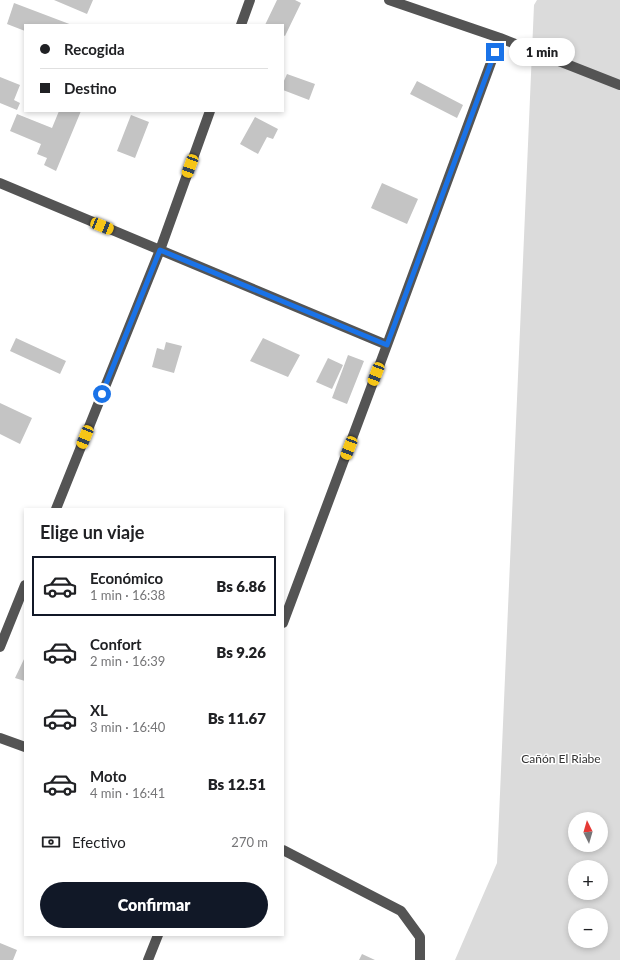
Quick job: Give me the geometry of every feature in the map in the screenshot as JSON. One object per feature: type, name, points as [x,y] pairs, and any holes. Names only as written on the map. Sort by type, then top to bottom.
[{"type":"street","points":[[241,24],[250,0]]},
{"type":"street","points":[[389,0],[500,38],[620,84]]},
{"type":"street","points":[[284,620],[500,38]]},
{"type":"street","points":[[56,508],[160,250],[210,112]]},
{"type":"street","points":[[0,183],[387,345]]},
{"type":"street","points":[[0,647],[24,587]]},
{"type":"street","points":[[0,738],[24,747]]},
{"type":"street","points":[[284,851],[401,911],[420,937],[420,960]]},
{"type":"street","points":[[148,960],[158,936]]},
{"type":"green space","name":"Cañón El Riabe","points":[[537,0],[620,0],[620,960],[455,960],[497,863],[534,5]]},
{"type":"building","points":[[54,0],[93,0],[87,14]]},
{"type":"building","points":[[277,0],[295,0],[301,3],[285,36],[284,24],[265,24]]},
{"type":"building","points":[[14,3],[69,24],[24,24],[24,31],[7,24]]},
{"type":"building","points":[[287,74],[315,84],[309,100],[284,90],[284,81]]},
{"type":"building","points":[[0,77],[20,85],[14,100],[20,103],[17,110],[0,103]]},
{"type":"building","points":[[417,81],[463,105],[457,118],[410,94]]},
{"type":"building","points":[[59,112],[81,112],[56,171],[44,165],[47,158],[37,154],[41,144],[10,131],[17,114],[52,128]]},
{"type":"building","points":[[131,115],[149,122],[135,158],[117,151]]},
{"type":"building","points":[[255,117],[278,129],[273,139],[267,137],[258,154],[240,144]]},
{"type":"building","points":[[382,183],[418,199],[407,224],[371,208]]},
{"type":"building","points":[[16,338],[66,361],[60,374],[10,351]]},
{"type":"building","points":[[263,338],[300,355],[288,377],[250,361]]},
{"type":"building","points":[[166,342],[182,346],[174,373],[152,367],[157,348],[164,350]]},
{"type":"building","points":[[348,355],[364,361],[347,404],[332,398]]},
{"type":"building","points":[[328,358],[343,365],[332,389],[316,382]]},
{"type":"building","points":[[0,403],[32,418],[20,444],[0,434]]},
{"type":"building","points":[[24,659],[24,681],[15,678]]},
{"type":"building","points":[[0,943],[17,950],[13,960],[0,960]]},
{"type":"building","points":[[362,954],[375,960],[359,960]]},
{"type":"route","points":[[102,394],[160,250],[387,345],[495,52]]}]
